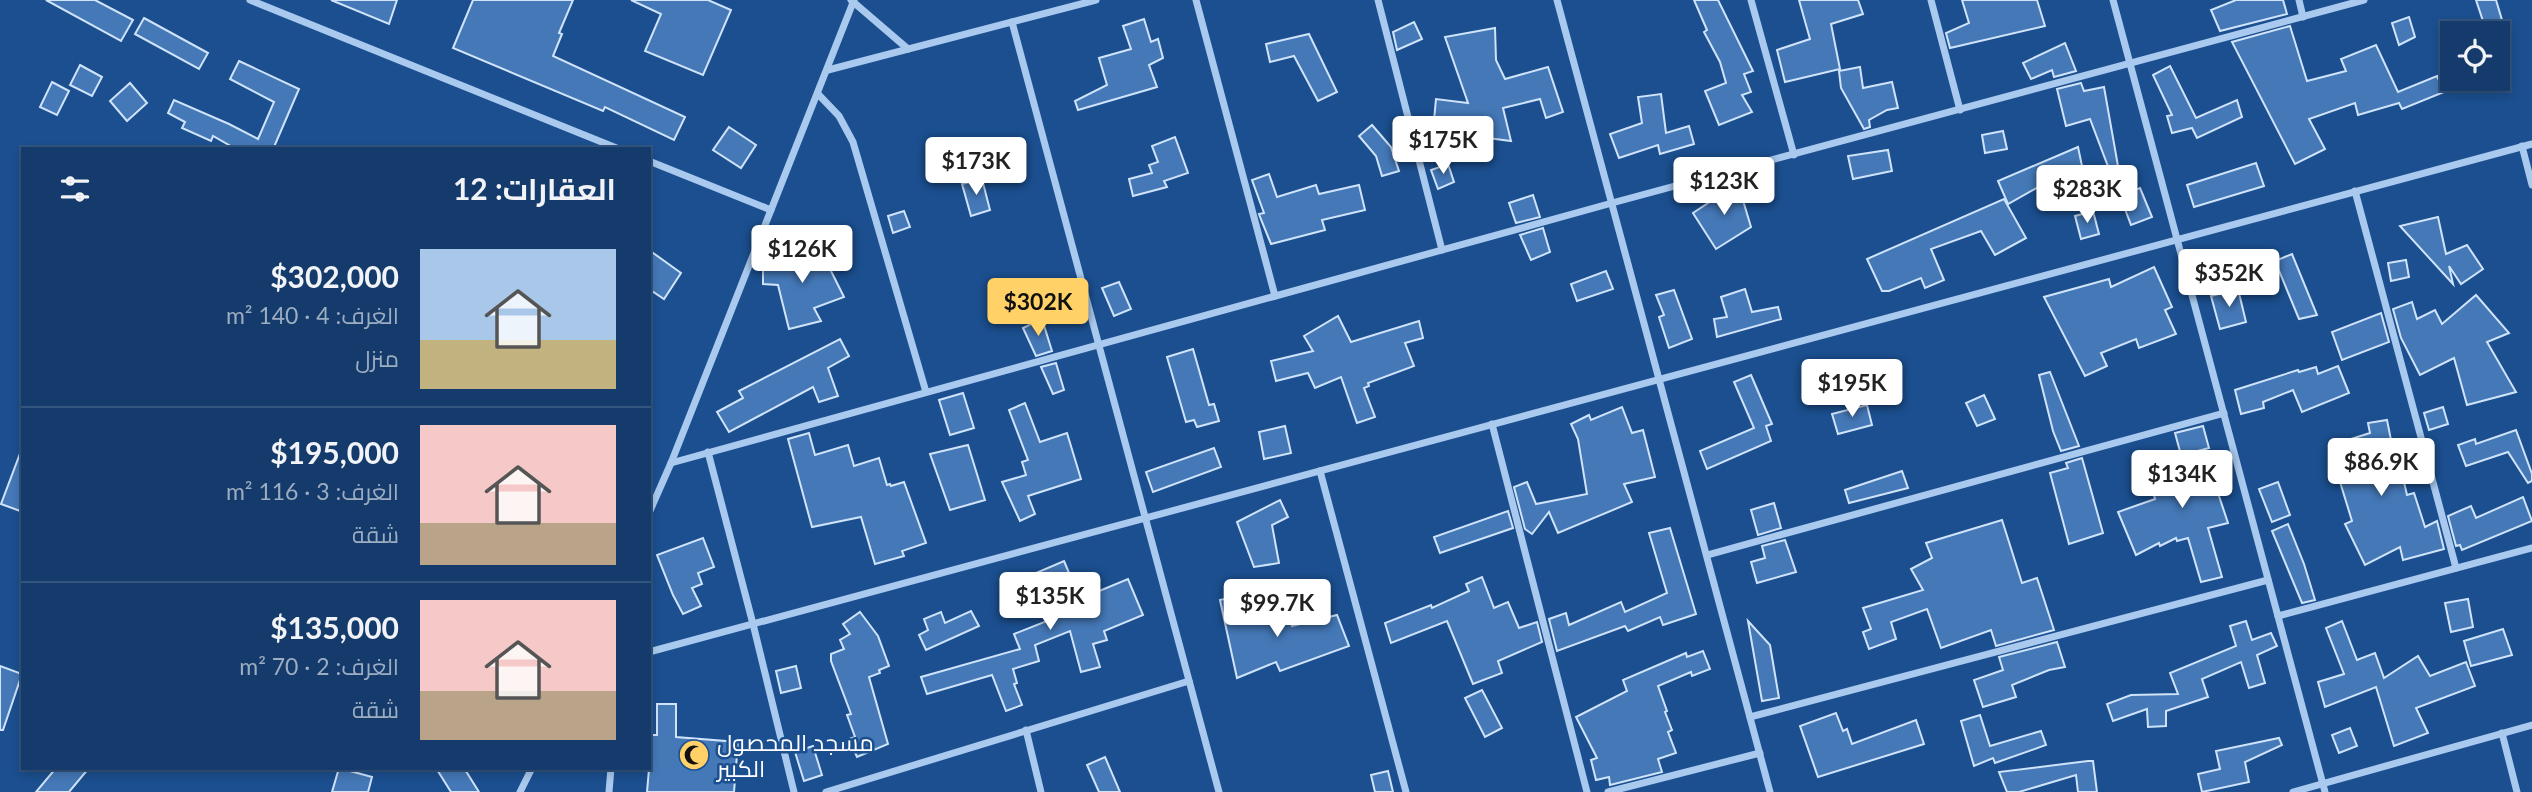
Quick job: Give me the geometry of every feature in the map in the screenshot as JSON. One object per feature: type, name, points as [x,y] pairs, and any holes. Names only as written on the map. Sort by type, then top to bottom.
[{"type":"street","points":[[250,0],[614,147]]},
{"type":"street","points":[[828,70],[1096,0]]},
{"type":"street","points":[[1196,0],[1275,296]]},
{"type":"street","points":[[1378,0],[1442,250]]},
{"type":"street","points":[[1557,0],[1770,792]]},
{"type":"street","points":[[1751,0],[1794,155]]},
{"type":"street","points":[[1931,0],[1960,110]]},
{"type":"street","points":[[2113,0],[2324,788]]},
{"type":"street","points":[[2299,0],[2303,17]]},
{"type":"street","points":[[671,463],[1612,203],[2364,0]]},
{"type":"street","points":[[651,508],[828,70],[853,1],[908,49]]},
{"type":"street","points":[[1012,22],[1219,792]]},
{"type":"street","points":[[818,94],[839,116],[853,142],[926,392]]},
{"type":"street","points":[[651,651],[2532,144]]},
{"type":"street","points":[[2522,146],[2532,185]]},
{"type":"street","points":[[651,162],[771,210]]},
{"type":"street","points":[[2355,191],[2456,568]]},
{"type":"street","points":[[1707,555],[2224,413]]},
{"type":"street","points":[[1492,424],[1587,792]]},
{"type":"street","points":[[708,452],[794,792]]},
{"type":"street","points":[[1320,471],[1406,792]]},
{"type":"street","points":[[2278,616],[2532,548]]},
{"type":"street","points":[[1750,717],[2268,580]]},
{"type":"street","points":[[826,792],[1189,681]]},
{"type":"street","points":[[2293,792],[2324,788],[2532,725]]},
{"type":"street","points":[[1026,730],[1041,792]]},
{"type":"street","points":[[2502,733],[2517,792]]},
{"type":"street","points":[[1608,792],[1760,753]]},
{"type":"street","points":[[520,792],[531,770]]},
{"type":"street","points":[[609,792],[611,770]]},
{"type":"street","points":[[856,783],[858,792]]},
{"type":"building","points":[[46,0],[95,0],[133,20],[121,41]]},
{"type":"building","points":[[331,0],[397,0],[389,24]]},
{"type":"building","points":[[473,0],[573,0],[553,56],[685,117],[674,140],[605,107],[603,111],[453,48]]},
{"type":"building","points":[[631,0],[708,0],[731,10],[703,75],[645,51],[661,14]]},
{"type":"building","points":[[1694,0],[1718,0],[1753,71],[1744,74],[1751,92],[1742,95],[1752,112],[1719,125],[1705,91],[1726,83],[1720,62],[1704,32],[1707,30]]},
{"type":"building","points":[[1799,0],[1858,0],[1863,14],[1831,24],[1840,69],[1785,82],[1777,50],[1810,39]]},
{"type":"building","points":[[1962,0],[2037,0],[2045,26],[1950,48],[1946,33],[1969,23]]},
{"type":"building","points":[[2236,0],[2283,0],[2287,14],[2220,31],[2211,10]]},
{"type":"building","points":[[2476,0],[2496,0],[2502,21],[2483,21]]},
{"type":"building","points":[[2409,17],[2415,37],[2399,45],[2392,23]]},
{"type":"building","points":[[144,18],[208,53],[199,69],[135,34]]},
{"type":"building","points":[[1144,19],[1151,42],[1158,39],[1163,58],[1149,65],[1157,87],[1078,110],[1075,101],[1107,85],[1099,58],[1131,49],[1123,26]]},
{"type":"building","points":[[1414,22],[1422,39],[1397,50],[1393,32]]},
{"type":"building","points":[[2290,26],[2307,81],[2346,71],[2341,59],[2376,45],[2398,92],[2437,76],[2440,91],[2444,92],[2402,109],[2399,103],[2358,115],[2355,103],[2309,119],[2325,149],[2295,164],[2232,42]]},
{"type":"building","points":[[1495,28],[1496,60],[1505,79],[1548,67],[1563,112],[1546,118],[1540,99],[1503,108],[1511,141],[1433,131],[1436,99],[1468,103],[1445,37]]},
{"type":"building","points":[[1309,34],[1337,92],[1318,101],[1294,56],[1270,62],[1266,44]]},
{"type":"building","points":[[2065,43],[2076,71],[2054,77],[2052,70],[2031,79],[2023,63]]},
{"type":"building","points":[[239,61],[299,89],[274,147],[232,147],[213,136],[211,141],[182,128],[185,122],[168,113],[174,100],[258,139],[274,102],[230,79]]},
{"type":"building","points":[[80,65],[102,77],[92,96],[70,85]]},
{"type":"building","points":[[2170,66],[2196,118],[2237,100],[2242,117],[2197,138],[2192,128],[2172,133],[2167,116],[2172,115],[2153,75]]},
{"type":"building","points":[[1860,67],[1863,88],[1892,82],[1898,108],[1887,110],[1869,120],[1870,127],[1864,129],[1841,88],[1839,71]]},
{"type":"building","points":[[52,82],[69,91],[57,115],[40,107]]},
{"type":"building","points":[[130,83],[147,103],[127,121],[110,101]]},
{"type":"building","points":[[2081,83],[2084,91],[2104,87],[2118,166],[2109,169],[2090,119],[2066,126],[2057,89]]},
{"type":"building","points":[[1661,94],[1666,133],[1689,126],[1694,144],[1660,154],[1658,145],[1619,158],[1610,134],[1642,123],[1638,97]]},
{"type":"building","points":[[1372,125],[1391,147],[1399,171],[1382,176],[1376,156],[1359,136]]},
{"type":"building","points":[[729,127],[756,145],[741,168],[713,150]]},
{"type":"building","points":[[2003,131],[2007,149],[1985,153],[1982,135]]},
{"type":"building","points":[[1175,137],[1188,173],[1164,181],[1167,187],[1133,196],[1129,179],[1152,173],[1149,165],[1158,162],[1152,146]]},
{"type":"building","points":[[2078,147],[2082,166],[2071,172],[2078,188],[2050,201],[2042,185],[2008,204],[1998,181]]},
{"type":"building","points":[[1888,150],[1892,171],[1853,179],[1848,156]]},
{"type":"building","points":[[2256,163],[2264,186],[2194,207],[2187,185]]},
{"type":"building","points":[[1448,164],[1454,182],[1438,189],[1431,170]]},
{"type":"building","points":[[1269,174],[1277,197],[1316,185],[1319,194],[1359,185],[1365,210],[1322,220],[1325,230],[1271,244],[1259,214],[1264,213],[1252,180]]},
{"type":"building","points":[[982,179],[990,210],[971,216],[962,184]]},
{"type":"building","points":[[1739,187],[1751,227],[1716,249],[1693,213],[1717,197],[1716,194]]},
{"type":"building","points":[[2140,188],[2152,217],[2131,225],[2120,196]]},
{"type":"building","points":[[1533,195],[1540,217],[1516,223],[1509,203]]},
{"type":"building","points":[[2004,199],[2026,238],[1995,255],[1981,231],[1931,249],[1944,280],[1925,288],[1921,278],[1889,291],[1882,291],[1867,259]]},
{"type":"building","points":[[904,211],[910,227],[893,233],[888,216]]},
{"type":"building","points":[[2093,211],[2099,234],[2081,239],[2075,216]]},
{"type":"building","points":[[2438,217],[2446,254],[2467,245],[2483,269],[2461,284],[2449,266],[2453,284],[2400,226]]},
{"type":"building","points":[[1543,228],[1550,252],[1531,260],[1520,235]]},
{"type":"building","points":[[805,244],[817,261],[824,257],[844,297],[814,308],[821,321],[789,329],[778,285],[763,284],[763,259],[784,260]]},
{"type":"building","points":[[651,251],[681,273],[664,299],[651,290]]},
{"type":"building","points":[[2292,254],[2317,315],[2299,319],[2275,261]]},
{"type":"building","points":[[2406,260],[2409,277],[2391,281],[2388,263]]},
{"type":"building","points":[[2154,267],[2172,307],[2165,310],[2176,334],[2139,348],[2136,339],[2101,353],[2107,366],[2085,376],[2044,297],[2109,279],[2111,287]]},
{"type":"building","points":[[1606,271],[1613,289],[1577,301],[1571,284]]},
{"type":"building","points":[[1119,282],[1131,309],[1114,316],[1102,288]]},
{"type":"building","points":[[1745,289],[1752,312],[1778,307],[1781,319],[1717,337],[1714,319],[1727,317],[1721,297]]},
{"type":"building","points":[[2238,289],[2246,322],[2220,329],[2211,296]]},
{"type":"building","points":[[1674,290],[1692,339],[1669,348],[1659,317],[1664,315],[1656,295]]},
{"type":"building","points":[[2476,295],[2509,333],[2487,342],[2516,392],[2467,405],[2454,358],[2420,375],[2401,338],[2393,309],[2412,302],[2417,319],[2435,310],[2442,324]]},
{"type":"building","points":[[2381,313],[2389,342],[2342,360],[2332,332]]},
{"type":"building","points":[[1338,316],[1351,342],[1419,321],[1423,338],[1405,343],[1414,366],[1368,383],[1369,386],[1364,388],[1375,417],[1357,423],[1341,377],[1315,388],[1308,373],[1276,381],[1271,361],[1313,351],[1304,336]]},
{"type":"building","points":[[1042,319],[1052,351],[1036,356],[1023,328]]},
{"type":"building","points":[[840,339],[849,356],[828,368],[838,396],[819,402],[813,387],[729,432],[717,412],[743,398],[739,391]]},
{"type":"building","points":[[1193,349],[1209,405],[1214,404],[1219,421],[1197,427],[1194,420],[1186,422],[1167,357]]},
{"type":"building","points":[[1056,363],[1064,390],[1053,394],[1041,367]]},
{"type":"building","points":[[2338,366],[2349,393],[2302,412],[2293,390],[2263,402],[2264,408],[2241,414],[2235,390],[2298,370],[2299,372],[2316,367],[2318,374]]},
{"type":"building","points":[[2050,372],[2079,446],[2061,451],[2053,431],[2039,375]]},
{"type":"building","points":[[1751,375],[1772,424],[1766,426],[1771,441],[1707,469],[1700,451],[1754,428],[1734,382]]},
{"type":"building","points":[[963,393],[974,428],[950,435],[939,400]]},
{"type":"building","points":[[1984,395],[1995,419],[1977,426],[1966,403]]},
{"type":"building","points":[[1025,403],[1040,442],[1067,433],[1081,479],[1028,496],[1035,514],[1020,521],[1002,482],[1026,475],[1022,462],[1028,460],[1009,410]]},
{"type":"building","points":[[1867,405],[1872,425],[1838,434],[1832,414]]},
{"type":"building","points":[[1622,407],[1632,433],[1643,430],[1655,477],[1624,484],[1632,502],[1558,533],[1549,512],[1532,534],[1525,529],[1514,487],[1527,482],[1536,504],[1587,494],[1578,439],[1571,424],[1589,415],[1591,420]]},
{"type":"building","points":[[2443,407],[2448,424],[2429,430],[2424,413]]},
{"type":"building","points":[[2387,420],[2407,495],[2414,493],[2425,527],[2437,521],[2444,549],[2403,560],[2400,547],[2365,565],[2345,524],[2352,521],[2329,446],[2370,433],[2368,423]]},
{"type":"building","points":[[1285,426],[1291,453],[1264,459],[1259,432]]},
{"type":"building","points":[[2203,426],[2209,448],[2198,451],[2220,492],[2218,493],[2228,523],[2208,528],[2222,577],[2201,582],[2188,538],[2177,541],[2176,538],[2160,546],[2159,543],[2136,555],[2118,512],[2155,499],[2153,491],[2188,481],[2175,433]]},
{"type":"building","points":[[2516,430],[2532,481],[2528,483],[2508,452],[2466,466],[2458,445],[2475,439],[2476,444]]},
{"type":"building","points":[[809,433],[815,455],[848,445],[854,466],[879,458],[887,485],[904,482],[926,543],[902,551],[904,556],[875,564],[861,517],[812,527],[788,439]]},
{"type":"building","points":[[968,445],[985,500],[950,510],[930,454]]},
{"type":"building","points":[[1214,448],[1221,467],[1153,492],[1146,472]]},
{"type":"building","points":[[21,451],[21,511],[1,504]]},
{"type":"building","points":[[2082,458],[2103,533],[2069,544],[2050,473],[2068,468],[2066,463]]},
{"type":"building","points":[[1902,471],[1908,488],[1849,503],[1845,490]]},
{"type":"building","points":[[2278,482],[2290,515],[2272,522],[2259,489]]},
{"type":"building","points":[[2523,497],[2532,521],[2462,550],[2460,545],[2456,546],[2448,516],[2471,506],[2476,518]]},
{"type":"building","points":[[1280,500],[1288,517],[1272,525],[1279,563],[1254,567],[1237,522]]},
{"type":"building","points":[[1774,503],[1781,528],[1758,535],[1751,510]]},
{"type":"building","points":[[1508,511],[1513,528],[1440,553],[1434,537]]},
{"type":"building","points":[[2002,520],[2022,583],[2037,578],[2054,630],[1996,646],[1991,630],[1941,648],[1927,609],[1891,622],[1896,639],[1869,649],[1863,632],[1871,629],[1863,608],[1923,590],[1911,569],[1932,558],[1926,543]]},
{"type":"building","points":[[2288,524],[2315,600],[2302,603],[2272,531]]},
{"type":"building","points":[[1670,528],[1696,614],[1663,625],[1660,617],[1628,631],[1625,626],[1557,651],[1549,619],[1566,613],[1569,625],[1621,602],[1625,612],[1667,593],[1649,533]]},
{"type":"building","points":[[703,538],[714,567],[698,573],[702,584],[692,588],[701,606],[683,614],[657,555]]},
{"type":"building","points":[[1785,540],[1796,572],[1757,583],[1751,562],[1765,558],[1762,546]]},
{"type":"building","points":[[1064,561],[1080,599],[1128,579],[1143,615],[1104,631],[1107,640],[1093,644],[1100,667],[1081,672],[1070,631],[1035,645],[1039,661],[1013,669],[1017,683],[1014,684],[1022,705],[1006,711],[992,675],[927,694],[921,677],[1020,649],[1014,634],[1047,621],[1029,576]]},
{"type":"building","points":[[1482,577],[1494,608],[1508,602],[1519,628],[1537,622],[1542,642],[1498,661],[1502,673],[1473,684],[1447,621],[1391,643],[1385,623],[1431,605],[1432,608],[1469,591],[1466,584]]},
{"type":"building","points":[[1247,594],[1254,624],[1291,617],[1292,626],[1337,615],[1349,646],[1280,671],[1276,662],[1237,678],[1220,600]]},
{"type":"building","points":[[2468,599],[2473,627],[2451,632],[2445,603]]},
{"type":"building","points":[[971,611],[979,626],[926,650],[919,635],[928,630],[924,619],[941,612],[945,623]]},
{"type":"building","points":[[860,612],[878,636],[889,666],[869,677],[888,744],[857,757],[849,739],[855,737],[847,715],[851,714],[831,661],[831,654],[844,649],[840,640],[850,634],[843,624]]},
{"type":"building","points":[[1748,621],[1770,645],[1779,698],[1762,701]]},
{"type":"building","points":[[2246,621],[2252,640],[2271,633],[2277,646],[2257,655],[2265,683],[2249,688],[2241,662],[2202,679],[2208,697],[2166,711],[2166,726],[2148,727],[2147,709],[2113,721],[2107,704],[2131,695],[2178,694],[2170,673],[2236,646],[2230,626]]},
{"type":"building","points":[[2342,621],[2357,660],[2375,653],[2384,678],[2418,656],[2430,676],[2466,662],[2475,686],[2416,708],[2428,733],[2394,746],[2376,687],[2325,707],[2318,682],[2344,674],[2326,628]]},
{"type":"building","points":[[2503,629],[2512,655],[2471,666],[2464,641]]},
{"type":"building","points":[[2057,642],[2065,667],[2049,670],[2012,685],[2016,697],[1983,707],[1974,680],[2003,670],[1999,657]]},
{"type":"building","points":[[1703,651],[1710,669],[1692,676],[1691,672],[1658,686],[1672,730],[1668,732],[1676,753],[1658,759],[1662,772],[1610,785],[1609,777],[1596,780],[1591,760],[1597,758],[1576,717],[1627,691],[1623,680],[1686,653],[1687,657]]},
{"type":"building","points":[[0,666],[21,674],[21,677],[3,730],[0,730]]},
{"type":"building","points":[[796,666],[801,688],[781,693],[776,671]]},
{"type":"building","points":[[1482,690],[1502,728],[1485,737],[1465,698]]},
{"type":"building","name":"مسجد المحصول الكبير","points":[[657,704],[676,704],[676,737],[738,742],[734,792],[647,792],[652,735],[657,735]]},
{"type":"building","points":[[1836,713],[1843,731],[1847,729],[1852,744],[1916,720],[1924,744],[1818,777],[1800,726]]},
{"type":"building","points":[[1980,715],[1990,746],[2041,731],[2046,745],[1995,763],[1993,758],[1974,766],[1961,721]]},
{"type":"building","points":[[2350,728],[2357,746],[2339,753],[2332,735]]},
{"type":"building","points":[[2279,738],[2282,745],[2245,762],[2249,782],[2202,792],[2198,774],[2220,769],[2216,751]]},
{"type":"building","points":[[813,746],[822,775],[804,781],[795,752]]},
{"type":"building","points":[[1105,757],[1120,792],[1099,792],[1087,765]]},
{"type":"building","points":[[2093,761],[2097,792],[2078,792],[2076,775],[2019,792],[2007,792],[1999,772]]},
{"type":"building","points":[[54,770],[87,770],[69,792],[36,792]]},
{"type":"building","points":[[338,770],[372,777],[368,792],[332,792]]},
{"type":"building","points":[[437,770],[465,770],[479,792],[451,792]]},
{"type":"building","points":[[1388,771],[1393,792],[1375,792],[1371,775]]},
{"type":"place","name":"مسجد المحصول الكبير","points":[[694,755]]}]
